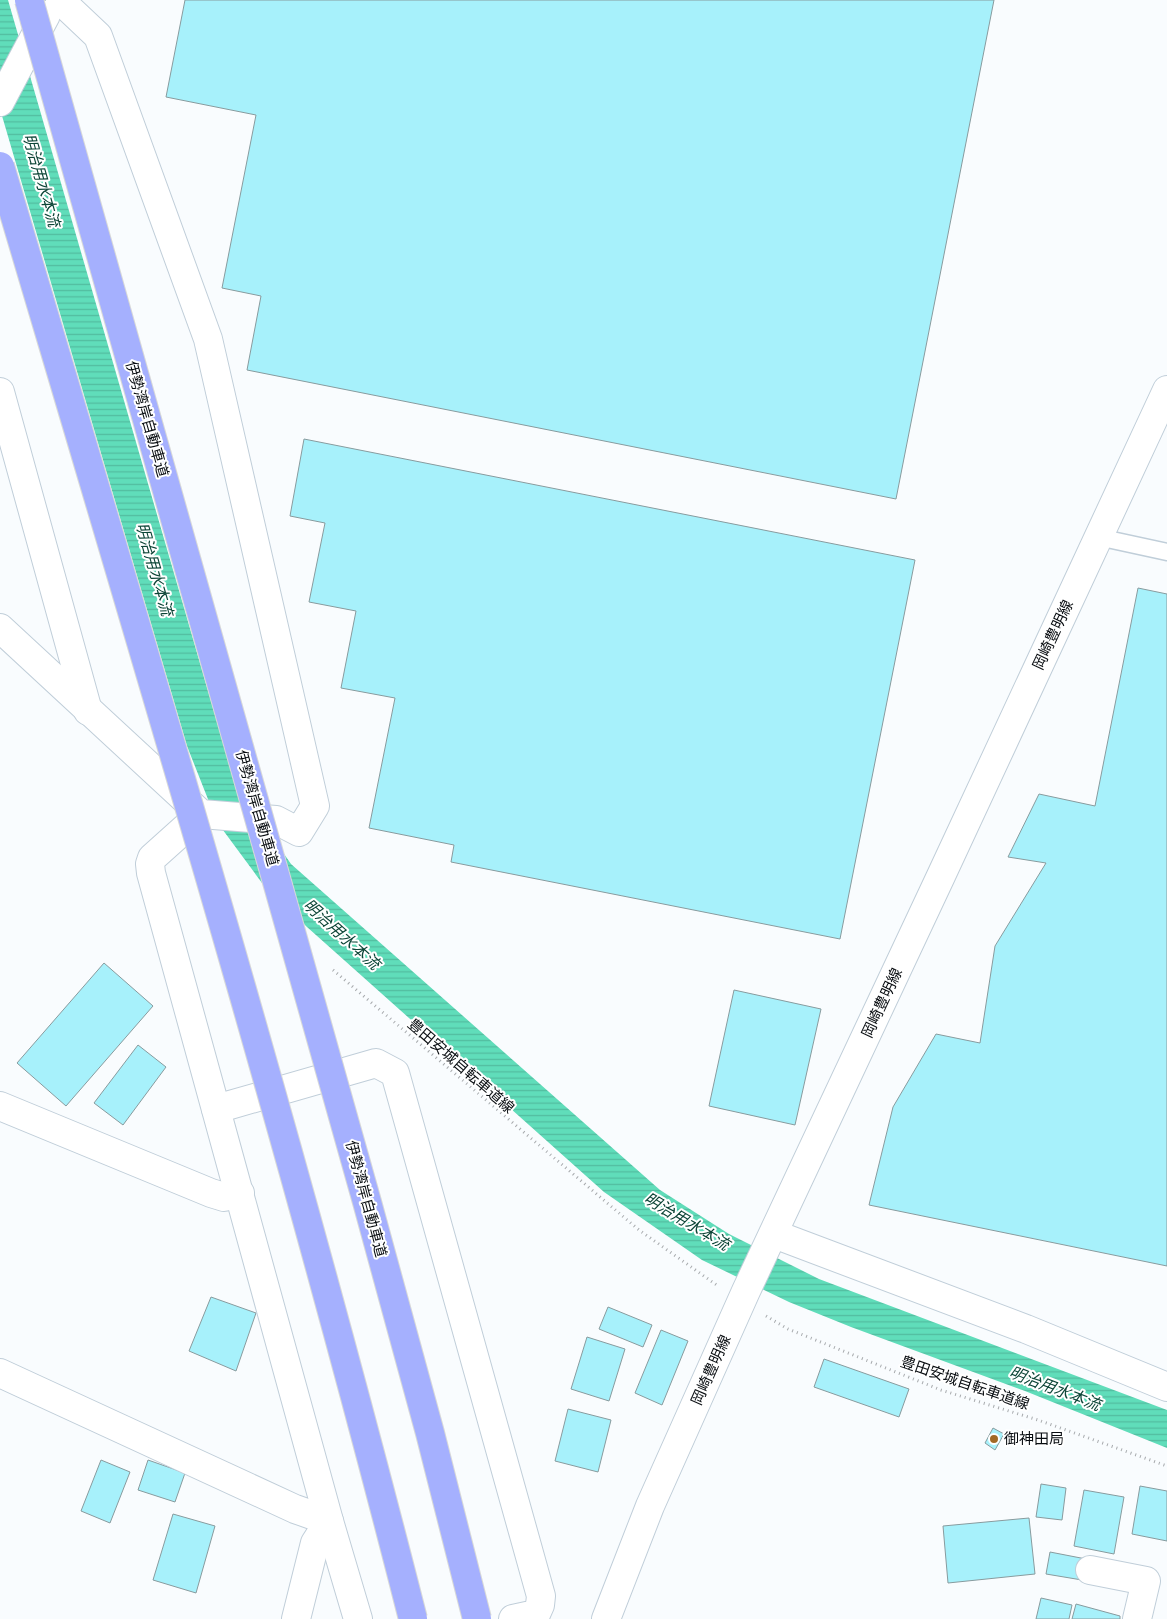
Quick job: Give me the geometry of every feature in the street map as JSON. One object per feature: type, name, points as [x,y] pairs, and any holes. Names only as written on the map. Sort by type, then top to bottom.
[{"type":"highway","name":"伊勢湾岸自動車道","points":[[46,3],[430,1433],[477,1619]]},
{"type":"highway","points":[[0,166],[224,924],[313,1238],[371,1453],[413,1619]]},
{"type":"street","points":[[0,102],[46,3],[98,36],[208,339],[315,806],[299,832],[276,820],[204,814],[88,711],[0,628]]},
{"type":"street","name":"岡崎豊明線","points":[[606,1619],[650,1506],[742,1297],[771,1240],[1167,390]]},
{"type":"street","points":[[0,392],[88,711]]},
{"type":"street","points":[[204,814],[152,858],[150,864],[151,873],[329,1521],[358,1619]]},
{"type":"street","points":[[216,1109],[376,1063],[395,1074],[541,1596],[536,1614],[513,1619]]},
{"type":"street","points":[[0,1106],[211,1193],[224,1197],[240,1193]]},
{"type":"street","points":[[771,1240],[1026,1329],[1167,1387]]},
{"type":"street","points":[[0,1372],[295,1509],[329,1521]]},
{"type":"street","points":[[296,1619],[315,1543],[329,1521]]},
{"type":"street","points":[[1090,1570],[1146,1581],[1137,1619]]},
{"type":"lane","points":[[1098,537],[1167,552]]},
{"type":"path","name":"豊田安城自転車道線","points":[[331,968],[639,1230],[788,1329],[941,1390],[1038,1420],[1167,1466]]},
{"type":"water","name":"明治用水本流","points":[[0,0],[8,0],[224,746],[246,799],[291,864],[660,1190],[729,1234],[819,1279],[1167,1410],[1167,1448],[1025,1391],[851,1327],[789,1302],[702,1260],[604,1192],[307,927],[262,883],[217,822],[187,746],[0,109]]},
{"type":"building","points":[[185,0],[994,0],[896,499],[247,370],[261,296],[222,288],[256,115],[166,97]]},
{"type":"building","points":[[304,439],[915,560],[840,939],[451,862],[454,845],[369,828],[395,698],[341,688],[356,611],[309,602],[325,523],[290,516]]},
{"type":"building","points":[[1138,588],[1167,594],[1167,1266],[869,1205],[893,1107],[936,1034],[980,1043],[995,946],[1046,863],[1008,857],[1039,794],[1095,806]]},
{"type":"building","points":[[104,963],[153,1006],[66,1106],[17,1063]]},
{"type":"building","points":[[734,990],[821,1009],[795,1125],[709,1106]]},
{"type":"building","points":[[138,1045],[166,1067],[123,1125],[94,1103]]},
{"type":"building","points":[[211,1297],[256,1313],[236,1371],[189,1351]]},
{"type":"building","points":[[608,1307],[652,1325],[643,1347],[599,1329]]},
{"type":"building","points":[[661,1330],[688,1341],[662,1405],[635,1393]]},
{"type":"building","points":[[587,1337],[625,1349],[609,1401],[571,1389]]},
{"type":"building","points":[[824,1359],[909,1389],[899,1417],[814,1387]]},
{"type":"building","points":[[568,1409],[611,1420],[598,1472],[555,1461]]},
{"type":"building","name":"御神田局","points":[[993,1428],[1004,1434],[995,1450],[985,1443]]},
{"type":"building","points":[[101,1460],[130,1472],[110,1523],[81,1511]]},
{"type":"building","points":[[148,1460],[185,1473],[175,1502],[138,1490]]},
{"type":"building","points":[[1041,1484],[1066,1488],[1062,1520],[1036,1517]]},
{"type":"building","points":[[1140,1486],[1167,1491],[1167,1541],[1132,1534]]},
{"type":"building","points":[[1084,1490],[1124,1497],[1114,1554],[1074,1546]]},
{"type":"building","points":[[173,1514],[215,1526],[196,1593],[153,1580]]},
{"type":"building","points":[[1029,1518],[1035,1574],[948,1583],[943,1526]]},
{"type":"building","points":[[1050,1552],[1086,1559],[1082,1580],[1046,1574]]},
{"type":"building","points":[[1041,1598],[1072,1605],[1069,1619],[1036,1619]]},
{"type":"building","points":[[1076,1604],[1120,1616],[1120,1619],[1072,1619]]},
{"type":"place","name":"御神田局","points":[[994,1439]]}]
